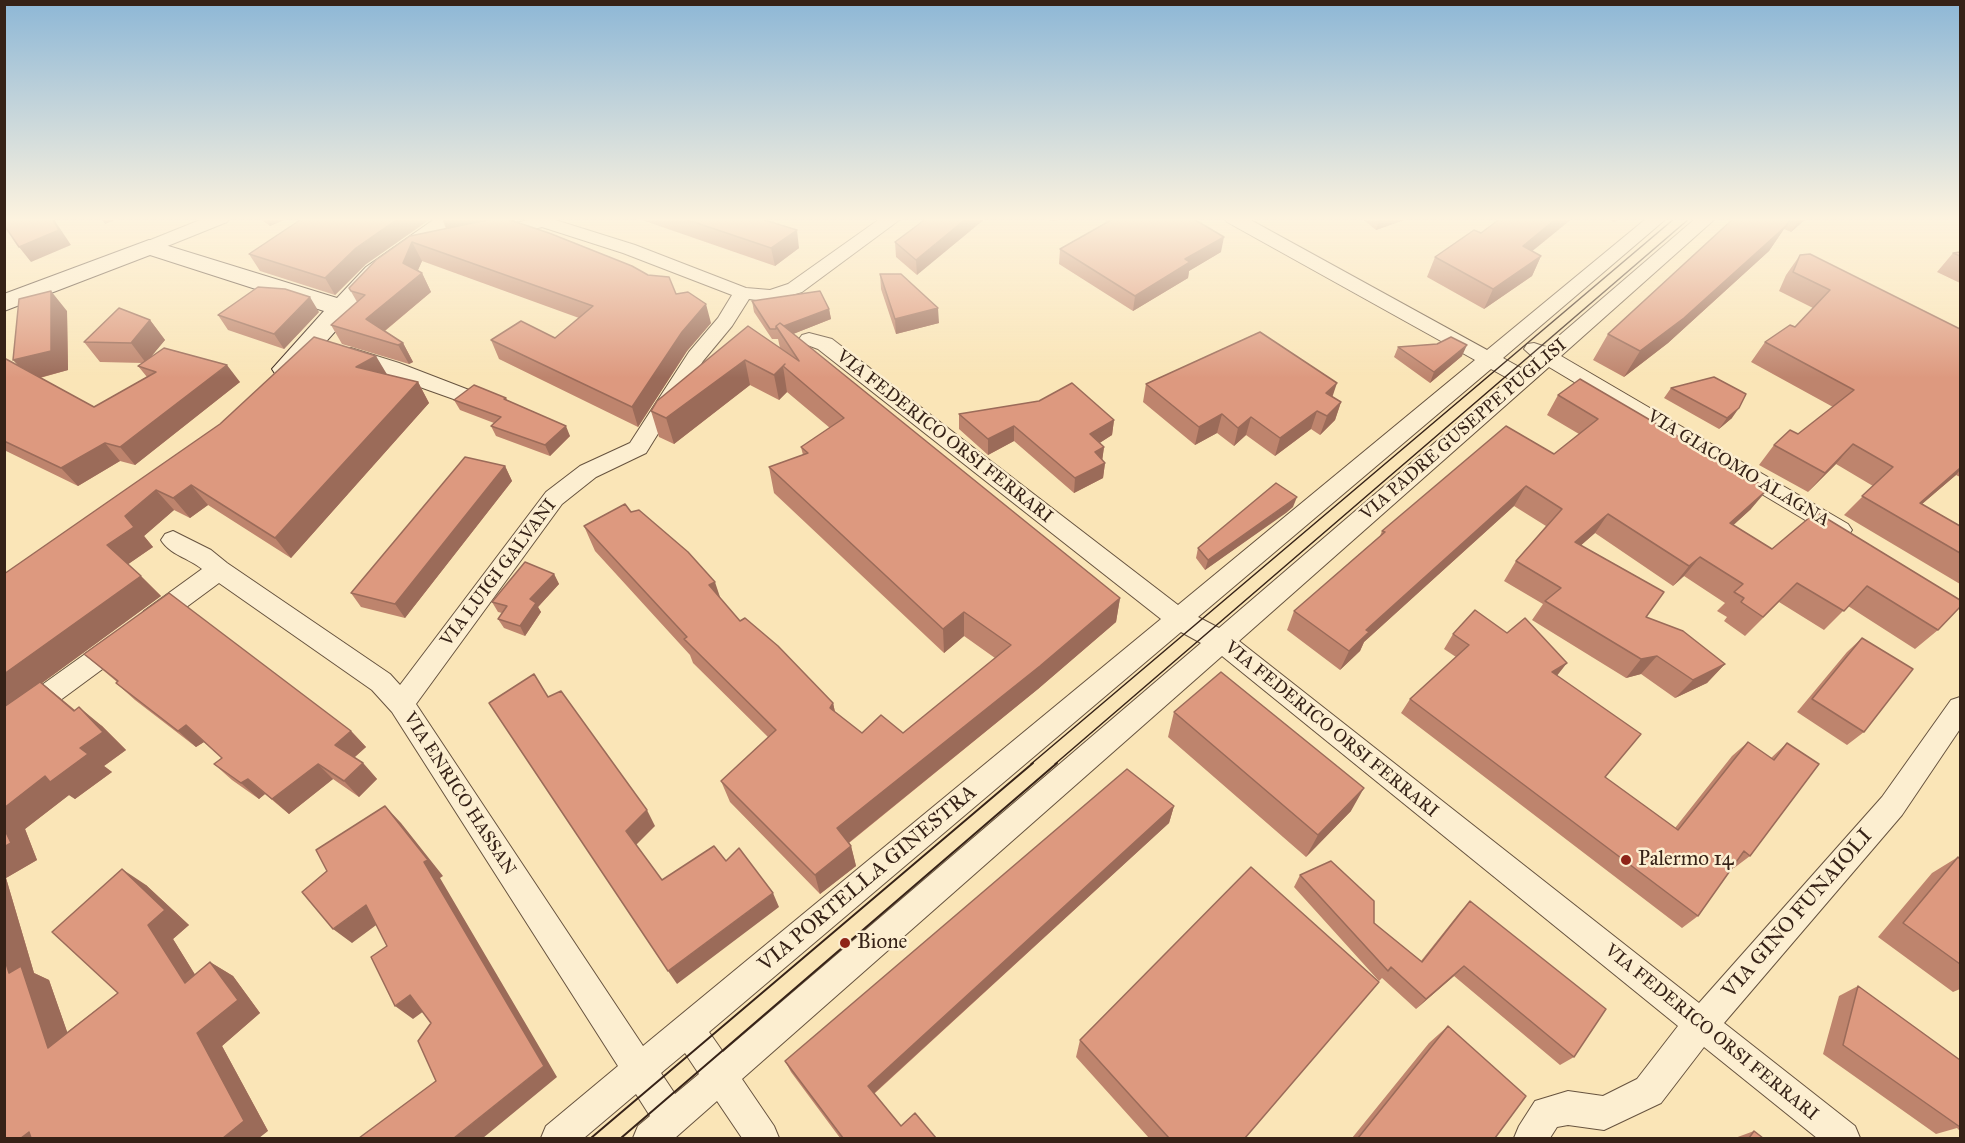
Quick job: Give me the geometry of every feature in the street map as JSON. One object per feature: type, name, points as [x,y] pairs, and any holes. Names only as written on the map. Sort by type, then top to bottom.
[{"type":"street","points":[[4,303],[86,271]]},
{"type":"street","points":[[226,271],[341,308]]},
{"type":"street","points":[[266,390],[376,271]]},
{"type":"street","points":[[687,271],[743,293],[771,296],[795,288],[818,271]]},
{"type":"street","points":[[1329,271],[1523,378]]},
{"type":"street","name":"VIA PADRE GUSEPPE PUGLISI","points":[[1179,620],[1594,271]]},
{"type":"street","name":"VIA PADRE GUSEPPE PUGLISI","points":[[1221,641],[1646,271]]},
{"type":"street","name":"VIA LUIGI GALVANI","points":[[401,704],[554,498],[592,469],[638,448],[696,357],[725,322],[743,293]]},
{"type":"street","name":"VIA GIACOMO ALAGNA","points":[[1514,338],[1860,542]]},
{"type":"street","name":"VIA FEDERICO ORSI FERRARI","points":[[809,339],[825,344],[1179,620],[1221,641],[1843,1138]]},
{"type":"street","points":[[311,343],[393,368],[462,395]]},
{"type":"street","name":"VIA ENRICO HASSAN","points":[[173,540],[203,556],[219,570],[381,682],[401,704],[638,1070],[661,1129]]},
{"type":"street","points":[[4,727],[219,570]]},
{"type":"street","name":"VIA PORTELLA GINESTRA","points":[[558,1138],[1179,620]]},
{"type":"street","points":[[661,1129],[1221,641]]},
{"type":"street","name":"VIA GINO FUNAIOLI","points":[[1531,1138],[1546,1113],[1568,1108],[1604,1113],[1649,1091],[1682,1047],[1892,806],[1960,708]]},
{"type":"street","points":[[688,1029],[762,1138]]},
{"type":"building","points":[[304,271],[332,271],[325,278]]},
{"type":"building","points":[[365,271],[422,273],[366,319],[403,343],[398,345],[331,325],[365,295],[351,291],[349,288]]},
{"type":"building","points":[[495,271],[641,271],[648,275],[669,277],[676,294],[688,292],[706,304],[682,332],[632,407],[491,340],[521,321],[555,338],[593,306]]},
{"type":"building","points":[[1096,271],[1175,271],[1135,296]]},
{"type":"building","points":[[1461,271],[1519,271],[1493,289]]},
{"type":"building","points":[[1676,271],[1736,271],[1684,318],[1640,351],[1608,334]]},
{"type":"building","points":[[1845,271],[1960,329],[1960,468],[1920,503],[1960,526],[1960,553],[1862,496],[1893,467],[1853,444],[1825,473],[1774,445],[1790,430],[1798,434],[1854,390],[1765,342],[1790,325],[1795,327],[1830,290],[1793,272]]},
{"type":"building","points":[[880,274],[901,274],[938,308],[895,319]]},
{"type":"building","points":[[258,287],[285,289],[310,297],[274,334],[218,315]]},
{"type":"building","points":[[51,291],[51,351],[13,360],[19,299]]},
{"type":"building","points":[[820,291],[829,309],[784,326],[780,323],[776,329],[770,329],[752,301]]},
{"type":"building","points":[[119,308],[150,320],[131,343],[84,342]]},
{"type":"building","points":[[780,323],[1120,598],[1040,666],[837,828],[851,846],[815,875],[721,781],[776,730],[684,639],[687,637],[584,526],[625,504],[631,512],[639,510],[688,552],[715,582],[709,585],[740,621],[745,618],[778,646],[833,703],[830,708],[862,733],[881,715],[903,733],[1011,645],[964,612],[943,629],[769,467],[808,453],[801,447],[844,418],[783,366],[774,375],[745,360],[666,418],[651,411],[657,401],[748,326],[799,361],[776,326]]},
{"type":"building","points":[[1260,332],[1337,383],[1326,393],[1341,402],[1327,416],[1317,411],[1280,438],[1251,417],[1238,428],[1222,414],[1199,427],[1146,384]]},
{"type":"building","points":[[314,337],[376,356],[356,367],[418,382],[275,538],[191,485],[173,498],[156,490],[125,516],[134,527],[107,545],[141,576],[4,674],[4,574],[220,424]]},
{"type":"building","points":[[1451,337],[1467,345],[1434,372],[1398,347],[1437,344]]},
{"type":"building","points":[[164,348],[227,365],[120,447],[105,443],[61,468],[4,441],[4,360],[6,359],[94,407],[156,372],[138,366]]},
{"type":"building","points":[[1714,377],[1746,394],[1739,408],[1727,418],[1671,388]]},
{"type":"building","points":[[1580,379],[1768,489],[1730,523],[1772,549],[1816,512],[1960,600],[1960,607],[1938,630],[1867,586],[1844,611],[1797,583],[1763,617],[1741,602],[1744,598],[1734,592],[1743,584],[1700,557],[1689,566],[1608,514],[1575,542],[1664,592],[1646,617],[1683,631],[1725,664],[1693,680],[1657,656],[1641,659],[1545,601],[1561,588],[1516,561],[1562,509],[1526,486],[1366,630],[1369,632],[1349,651],[1294,611],[1385,532],[1382,531],[1506,426],[1554,454],[1598,419],[1558,395]]},
{"type":"building","points":[[1072,383],[1114,420],[1090,434],[1104,447],[1095,452],[1105,463],[1075,478],[1014,426],[988,439],[959,414],[1039,401]]},
{"type":"building","points":[[474,385],[566,426],[545,445],[491,426],[501,417],[454,400]]},
{"type":"building","points":[[465,457],[505,466],[395,604],[351,593]]},
{"type":"building","points":[[1276,483],[1297,497],[1208,560],[1198,548]]},
{"type":"building","points":[[525,562],[554,574],[530,599],[536,603],[520,626],[498,619],[507,606],[492,602]]},
{"type":"building","points":[[169,593],[351,731],[335,745],[363,763],[344,781],[318,764],[272,799],[248,779],[241,783],[214,764],[222,758],[186,725],[178,731],[116,683],[118,681],[84,654]]},
{"type":"building","points":[[1475,610],[1507,633],[1525,618],[1567,663],[1552,672],[1641,734],[1605,777],[1678,830],[1748,742],[1774,760],[1787,743],[1819,764],[1750,856],[1744,851],[1698,916],[1410,699],[1469,645],[1453,634]]},
{"type":"building","points":[[1862,638],[1913,669],[1864,732],[1812,699]]},
{"type":"building","points":[[1221,672],[1364,788],[1318,835],[1174,712]]},
{"type":"building","points":[[534,674],[548,697],[561,691],[647,810],[626,831],[662,880],[714,846],[726,861],[739,848],[773,893],[668,971],[489,703]]},
{"type":"building","points":[[40,682],[74,711],[79,707],[103,732],[80,748],[88,754],[50,782],[45,776],[4,808],[4,707]]},
{"type":"building","points":[[1127,769],[1174,806],[868,1086],[901,1126],[915,1113],[936,1138],[843,1138],[785,1061]]},
{"type":"building","points":[[385,806],[428,860],[424,862],[544,1066],[454,1138],[359,1138],[436,1081],[418,1041],[431,1023],[410,995],[395,1006],[371,957],[387,946],[366,905],[333,929],[302,892],[327,871],[316,850]]},
{"type":"building","points":[[4,828],[11,843],[4,847]]},
{"type":"building","points":[[1958,857],[1960,859],[1960,964],[1903,923]]},
{"type":"building","points":[[1331,861],[1374,901],[1374,923],[1422,962],[1470,901],[1606,1009],[1574,1057],[1464,966],[1426,999],[1391,967],[1388,971],[1300,875]]},
{"type":"building","points":[[1251,867],[1379,982],[1245,1138],[1169,1138],[1080,1040]]},
{"type":"building","points":[[122,869],[165,910],[148,925],[185,983],[210,962],[238,1000],[197,1033],[244,1121],[223,1138],[31,1138],[29,1132],[21,1138],[4,1138],[4,957],[9,973],[21,966],[48,1048],[118,993],[52,932]]},
{"type":"building","points":[[1858,986],[1960,1060],[1960,1127],[1843,1045]]},
{"type":"building","points":[[1448,1026],[1526,1096],[1495,1138],[1358,1138]]},
{"type":"building","points":[[1754,1131],[1763,1138],[1749,1138]]},
{"type":"tram line","points":[[1031,764],[1612,271]]},
{"type":"tram line","points":[[1055,764],[1628,271]]},
{"type":"tram line","points":[[591,1138],[1033,763]]},
{"type":"tram line","points":[[621,1138],[1057,763]]},
{"type":"place","name":"Palermo 14","points":[[1626,860]]},
{"type":"place","name":"Bione","points":[[845,943]]}]
